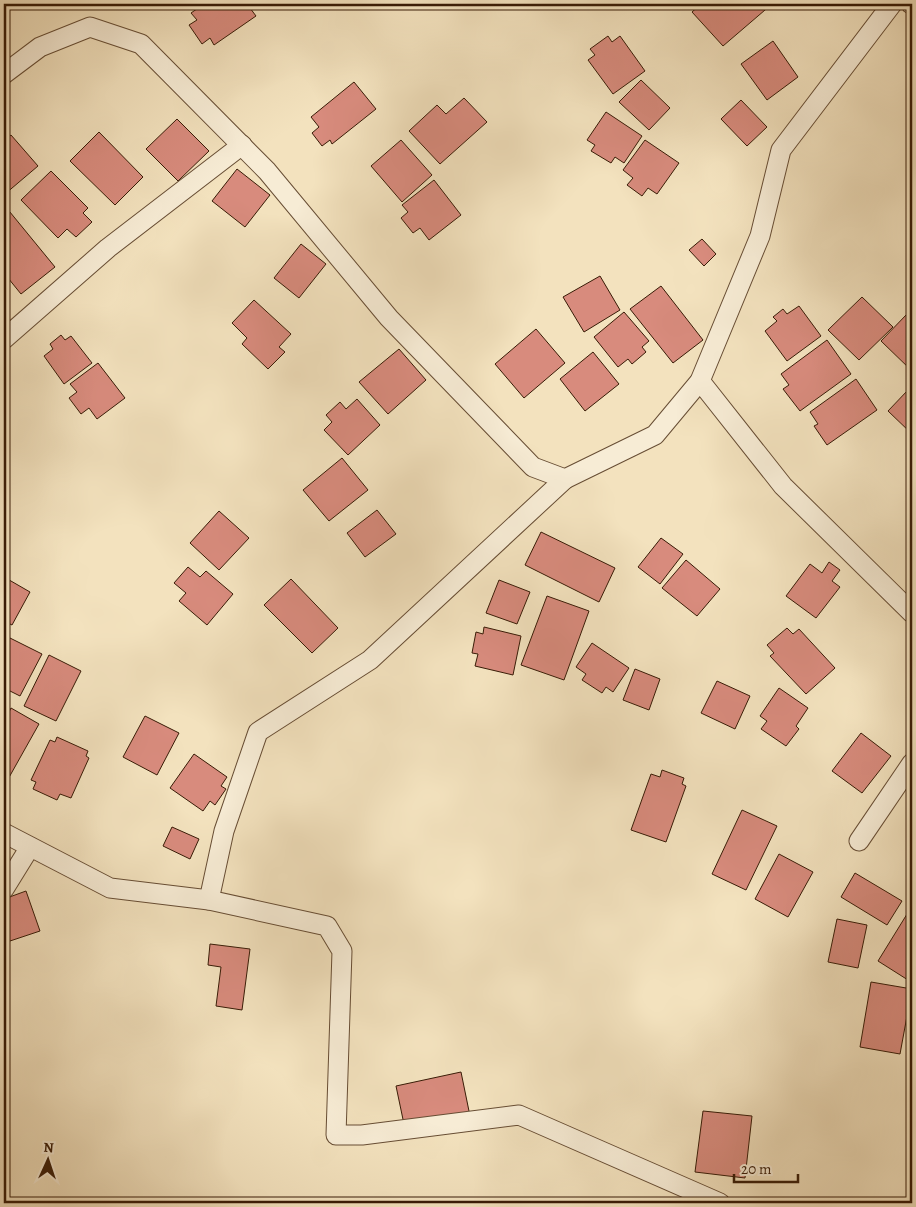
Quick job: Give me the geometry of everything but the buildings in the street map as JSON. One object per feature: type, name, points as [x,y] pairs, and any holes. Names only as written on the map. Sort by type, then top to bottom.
[{"type":"street","points":[[208,900],[224,831],[258,732],[370,660],[565,480],[655,435],[700,381],[760,236],[781,150],[892,4]]},
{"type":"street","points":[[4,74],[40,47],[90,27],[141,44],[267,171],[389,318],[533,467],[565,480]]},
{"type":"street","points":[[4,339],[108,248],[242,145]]},
{"type":"street","points":[[700,381],[783,486],[912,613]]},
{"type":"street","points":[[859,841],[912,763]]},
{"type":"street","points":[[4,833],[110,888],[208,900],[327,926],[342,951],[336,1135],[362,1135],[519,1115],[720,1203]]},
{"type":"street","points":[[4,889],[30,847]]}]
